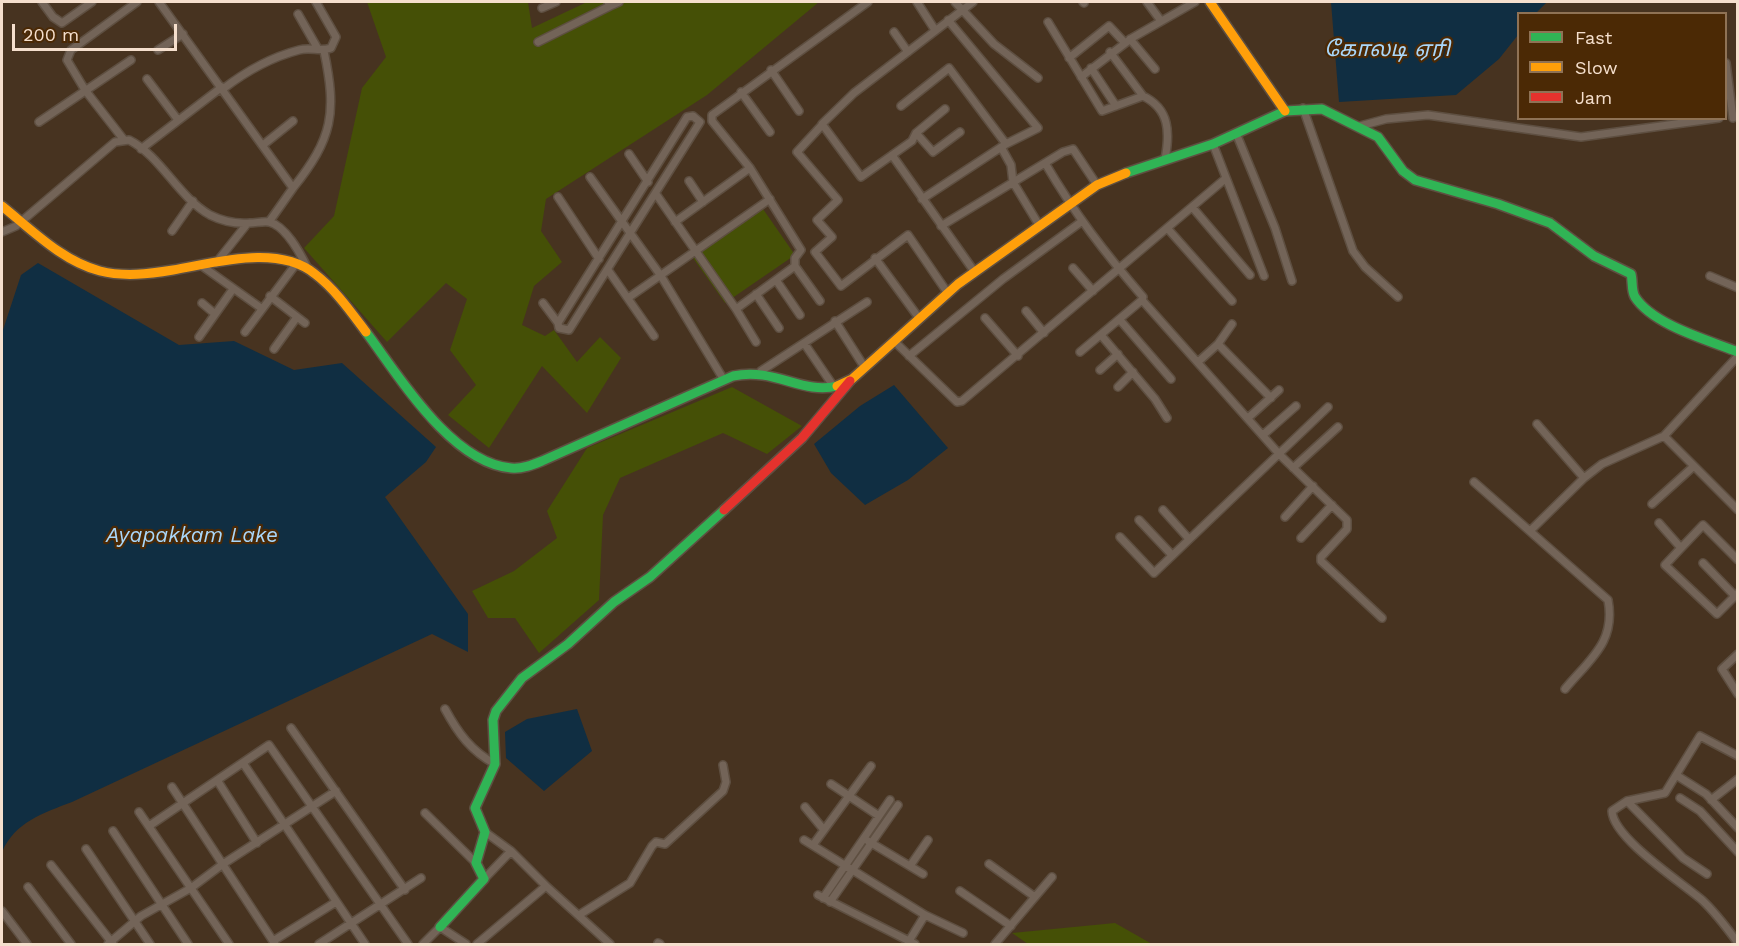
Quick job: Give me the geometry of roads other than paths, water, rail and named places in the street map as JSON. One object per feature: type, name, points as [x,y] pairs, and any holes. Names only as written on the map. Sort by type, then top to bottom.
[{"type":"main road","points":[[1210,2],[1254,70],[1286,111]]},
{"type":"main road","points":[[440,927],[484,879],[476,862],[485,832],[475,808],[495,764],[493,720],[496,711],[522,678],[568,644],[614,602],[650,577],[681,550],[802,438],[852,379],[947,292],[1097,185],[1165,159],[1213,144],[1286,111],[1303,108],[1322,109],[1360,126],[1384,142],[1403,171],[1415,180],[1498,204],[1558,228],[1594,256],[1627,271],[1633,279],[1636,297],[1655,314],[1737,354]]},
{"type":"main road","points":[[2,206],[81,263],[114,274],[161,272],[216,263],[276,258],[307,267],[337,298],[435,419],[478,456],[498,465],[523,467],[544,460],[744,373],[761,371],[812,387],[834,387],[852,379]]},
{"type":"street","points":[[42,2],[53,17],[62,23],[92,2]]},
{"type":"street","points":[[137,2],[68,55],[69,67],[124,140],[141,149],[193,201],[218,218],[247,224],[269,222],[291,242],[307,267]]},
{"type":"street","points":[[159,2],[293,188]]},
{"type":"street","points":[[141,149],[223,88],[282,55],[302,49],[332,48],[336,37],[316,2]]},
{"type":"street","points":[[542,8],[556,2]]},
{"type":"street","points":[[538,42],[609,4],[619,2]]},
{"type":"street","points":[[820,301],[795,266],[795,258],[801,250],[750,168],[711,119],[713,112],[868,2]]},
{"type":"street","points":[[917,2],[935,30]]},
{"type":"street","points":[[955,2],[964,9],[994,44],[1038,78]]},
{"type":"street","points":[[947,292],[908,235],[841,286],[815,252],[832,237],[818,220],[838,200],[796,152],[854,93],[973,2]]},
{"type":"street","points":[[1147,2],[1161,21]]},
{"type":"street","points":[[1081,77],[1110,52],[1195,2]]},
{"type":"street","points":[[269,222],[316,159],[332,109],[321,50],[298,14]]},
{"type":"street","points":[[922,199],[1004,146],[1038,128],[948,20]]},
{"type":"street","points":[[1048,22],[1102,111],[1143,96]]},
{"type":"street","points":[[1070,58],[1109,26],[1155,69]]},
{"type":"street","points":[[894,32],[908,52]]},
{"type":"street","points":[[158,50],[183,34]]},
{"type":"street","points":[[1110,52],[1143,96],[1157,106],[1167,123],[1169,138],[1165,159]]},
{"type":"street","points":[[39,122],[131,60]]},
{"type":"street","points":[[901,106],[948,68],[1004,146],[1011,165],[1013,182],[1039,225]]},
{"type":"street","points":[[1091,68],[1116,106]]},
{"type":"street","points":[[771,70],[799,111]]},
{"type":"street","points":[[147,79],[178,120]]},
{"type":"street","points":[[1727,79],[1732,118]]},
{"type":"street","points":[[741,92],[770,132]]},
{"type":"street","points":[[1303,108],[1353,251],[1365,267],[1398,297]]},
{"type":"street","points":[[822,125],[861,177],[912,141],[916,133],[945,109]]},
{"type":"street","points":[[543,303],[558,323],[559,328],[569,330],[700,122],[693,116],[687,117],[558,323]]},
{"type":"street","points":[[1360,126],[1386,119],[1428,116],[1581,137],[1674,121]]},
{"type":"street","points":[[263,145],[293,121]]},
{"type":"street","points":[[916,133],[933,152],[960,132]]},
{"type":"street","points":[[1236,133],[1275,228],[1292,281]]},
{"type":"street","points":[[2,232],[9,231],[108,147],[124,140]]},
{"type":"street","points":[[1213,144],[1264,276]]},
{"type":"street","points":[[941,226],[1063,152],[1076,150],[1097,185]]},
{"type":"street","points":[[629,154],[648,182]]},
{"type":"street","points":[[892,155],[974,272]]},
{"type":"street","points":[[1045,163],[1081,222],[1143,297],[1142,300],[1278,453],[1347,520],[1347,529],[1321,557],[1321,561],[1382,618]]},
{"type":"street","points":[[675,222],[750,168]]},
{"type":"street","points":[[590,177],[629,235],[661,276],[724,380]]},
{"type":"street","points":[[894,341],[957,402],[968,398],[1225,179]]},
{"type":"street","points":[[689,181],[703,202]]},
{"type":"street","points":[[656,194],[736,309],[756,342]]},
{"type":"street","points":[[558,197],[599,259]]},
{"type":"street","points":[[628,298],[770,199]]},
{"type":"street","points":[[172,231],[193,201]]},
{"type":"street","points":[[1193,208],[1250,275]]},
{"type":"street","points":[[909,356],[1003,279],[1081,222]]},
{"type":"street","points":[[216,263],[247,224]]},
{"type":"street","points":[[1168,229],[1232,301]]},
{"type":"street","points":[[875,258],[919,318]]},
{"type":"street","points":[[245,332],[296,264]]},
{"type":"street","points":[[202,266],[261,308]]},
{"type":"street","points":[[736,309],[795,266]]},
{"type":"street","points":[[1073,268],[1093,291]]},
{"type":"street","points":[[608,270],[654,336]]},
{"type":"street","points":[[1710,276],[1737,288]]},
{"type":"street","points":[[776,280],[800,315]]},
{"type":"street","points":[[199,337],[233,289]]},
{"type":"street","points":[[756,294],[779,328]]},
{"type":"street","points":[[270,296],[305,323]]},
{"type":"street","points":[[1080,352],[1142,300]]},
{"type":"street","points":[[761,371],[867,302]]},
{"type":"street","points":[[202,303],[215,314]]},
{"type":"street","points":[[1026,311],[1044,333]]},
{"type":"street","points":[[274,349],[297,317]]},
{"type":"street","points":[[985,318],[1017,356]]},
{"type":"street","points":[[1120,320],[1171,379]]},
{"type":"street","points":[[835,321],[865,368]]},
{"type":"street","points":[[1198,362],[1218,344],[1232,324]]},
{"type":"street","points":[[1101,335],[1133,372],[1167,418]]},
{"type":"street","points":[[804,343],[834,387]]},
{"type":"street","points":[[1218,344],[1271,398]]},
{"type":"street","points":[[1100,370],[1118,354]]},
{"type":"street","points":[[1531,530],[1584,478],[1602,464],[1664,436],[1737,354]]},
{"type":"street","points":[[1118,387],[1133,372]]},
{"type":"street","points":[[1248,418],[1279,390]]},
{"type":"street","points":[[1263,435],[1296,406]]},
{"type":"street","points":[[1120,537],[1154,573],[1328,407]]},
{"type":"street","points":[[1537,424],[1584,478]]},
{"type":"street","points":[[1293,468],[1338,427]]},
{"type":"street","points":[[1664,436],[1737,510]]},
{"type":"street","points":[[1652,504],[1694,466]]},
{"type":"street","points":[[1474,482],[1601,591],[1609,604],[1610,629],[1606,640],[1565,690]]},
{"type":"street","points":[[1285,517],[1313,486]]},
{"type":"street","points":[[1301,538],[1332,505]]},
{"type":"street","points":[[1163,510],[1189,539]]},
{"type":"street","points":[[1139,520],[1172,555]]},
{"type":"street","points":[[1659,523],[1681,548]]},
{"type":"street","points":[[1703,563],[1736,594],[1717,614],[1665,565],[1703,525],[1737,560]]},
{"type":"street","points":[[1736,691],[1722,669],[1737,654]]},
{"type":"street","points":[[445,709],[469,746],[495,764]]},
{"type":"street","points":[[291,728],[405,890]]},
{"type":"street","points":[[1737,756],[1700,736],[1665,793],[1627,801],[1612,811],[1612,819],[1617,826],[1650,859],[1703,901],[1737,943]]},
{"type":"street","points":[[149,826],[269,745],[408,945]]},
{"type":"street","points":[[243,762],[365,945]]},
{"type":"street","points":[[579,915],[630,883],[656,842],[665,844],[718,796],[726,782],[723,765]]},
{"type":"street","points":[[813,845],[871,766]]},
{"type":"street","points":[[1676,775],[1711,800],[1737,828]]},
{"type":"street","points":[[1711,800],[1737,779]]},
{"type":"street","points":[[217,780],[257,843]]},
{"type":"street","points":[[831,784],[879,816]]},
{"type":"street","points":[[172,787],[274,943],[336,902]]},
{"type":"street","points":[[51,865],[110,944],[135,921],[191,888],[223,864],[336,791]]},
{"type":"street","points":[[1680,798],[1700,811],[1737,852]]},
{"type":"street","points":[[890,800],[845,865],[820,896],[912,943],[925,915]]},
{"type":"street","points":[[1627,801],[1683,858],[1707,874]]},
{"type":"street","points":[[830,902],[898,805]]},
{"type":"street","points":[[805,807],[824,830]]},
{"type":"street","points":[[139,812],[229,945]]},
{"type":"street","points":[[425,813],[476,862]]},
{"type":"street","points":[[113,831],[188,945]]},
{"type":"street","points":[[485,832],[511,851],[610,945]]},
{"type":"street","points":[[864,838],[923,874]]},
{"type":"street","points":[[804,840],[925,915],[963,933]]},
{"type":"street","points":[[910,866],[928,840]]},
{"type":"street","points":[[86,849],[150,945]]},
{"type":"street","points":[[484,879],[511,851]]},
{"type":"street","points":[[989,864],[1035,897]]},
{"type":"street","points":[[996,945],[1052,877]]},
{"type":"street","points":[[319,944],[422,878]]},
{"type":"street","points":[[477,945],[546,886]]},
{"type":"street","points":[[28,887],[71,945]]},
{"type":"street","points":[[960,891],[1011,926]]},
{"type":"street","points":[[2,911],[27,945]]},
{"type":"street","points":[[423,945],[440,927],[466,945]]},
{"type":"water","name":"கோலடி ஏரி","points":[[1331,2],[1547,2],[1537,12],[1517,12],[1517,36],[1499,59],[1456,95],[1339,102]]},
{"type":"water","name":"Ayapakkam Lake","points":[[38,263],[179,345],[234,341],[294,370],[342,363],[436,447],[426,462],[385,497],[468,614],[468,652],[432,634],[31,820],[14,833],[2,852],[2,333],[21,275]]},
{"type":"water","points":[[894,385],[948,448],[908,480],[865,505],[831,473],[814,444],[860,406]]},
{"type":"water","points":[[577,709],[592,751],[544,791],[506,758],[505,732],[527,719]]}]
